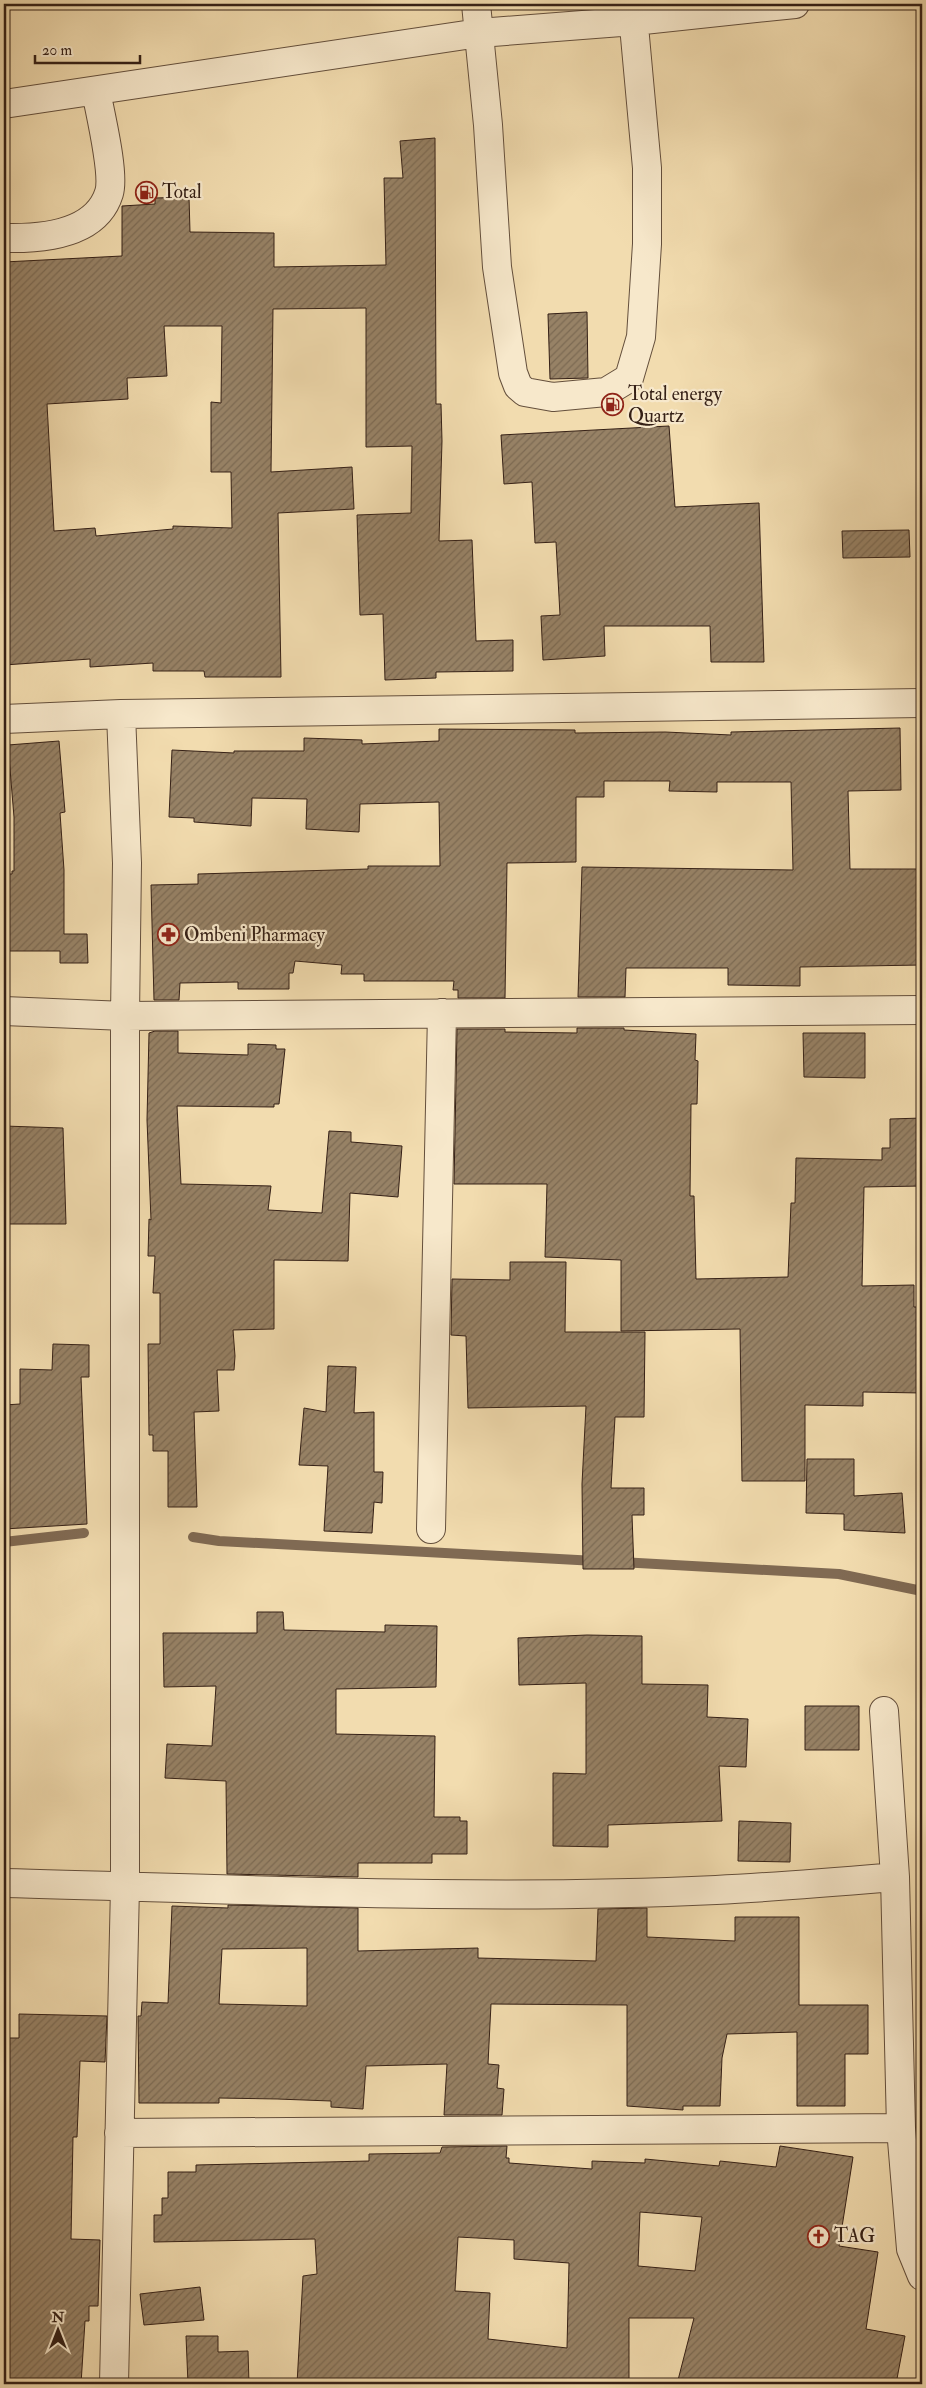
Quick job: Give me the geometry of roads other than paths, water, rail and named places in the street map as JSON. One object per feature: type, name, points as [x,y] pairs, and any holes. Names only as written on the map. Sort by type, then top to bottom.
[{"type":"street","points":[[476,4],[488,125],[497,267],[513,373],[518,386],[525,392],[546,396],[575,396],[606,392],[629,378],[640,337],[647,244],[647,168],[633,12]]},
{"type":"street","points":[[4,104],[479,33],[633,12],[795,4]]},
{"type":"street","points":[[4,238],[23,238],[53,234],[85,225],[100,212],[110,192],[108,159],[96,90]]},
{"type":"street","points":[[4,719],[121,714],[922,703]]},
{"type":"street","points":[[114,2384],[124,1886],[126,1169],[124,1016],[127,863],[121,714]]},
{"type":"street","points":[[4,1012],[124,1016],[442,1012],[922,1010]]},
{"type":"street","points":[[431,1529],[442,1012]]},
{"type":"street","points":[[884,1711],[895,1877],[900,2128],[911,2249],[922,2276]]},
{"type":"street","points":[[4,1883],[516,1894],[716,1890],[895,1877]]},
{"type":"street","points":[[119,2133],[900,2128]]},
{"type":"waterway","points":[[4,1542],[84,1533]]},
{"type":"waterway","points":[[193,1537],[219,1541],[596,1561]]},
{"type":"waterway","points":[[620,1562],[839,1574],[922,1591]]},
{"type":"place","name":"Total","points":[[146,192]]},
{"type":"place","name":"Total energy Quartz","points":[[612,405]]},
{"type":"place","name":"Ombeni Pharmacy","points":[[168,935]]},
{"type":"place","name":"TAG","points":[[818,2236]]}]
